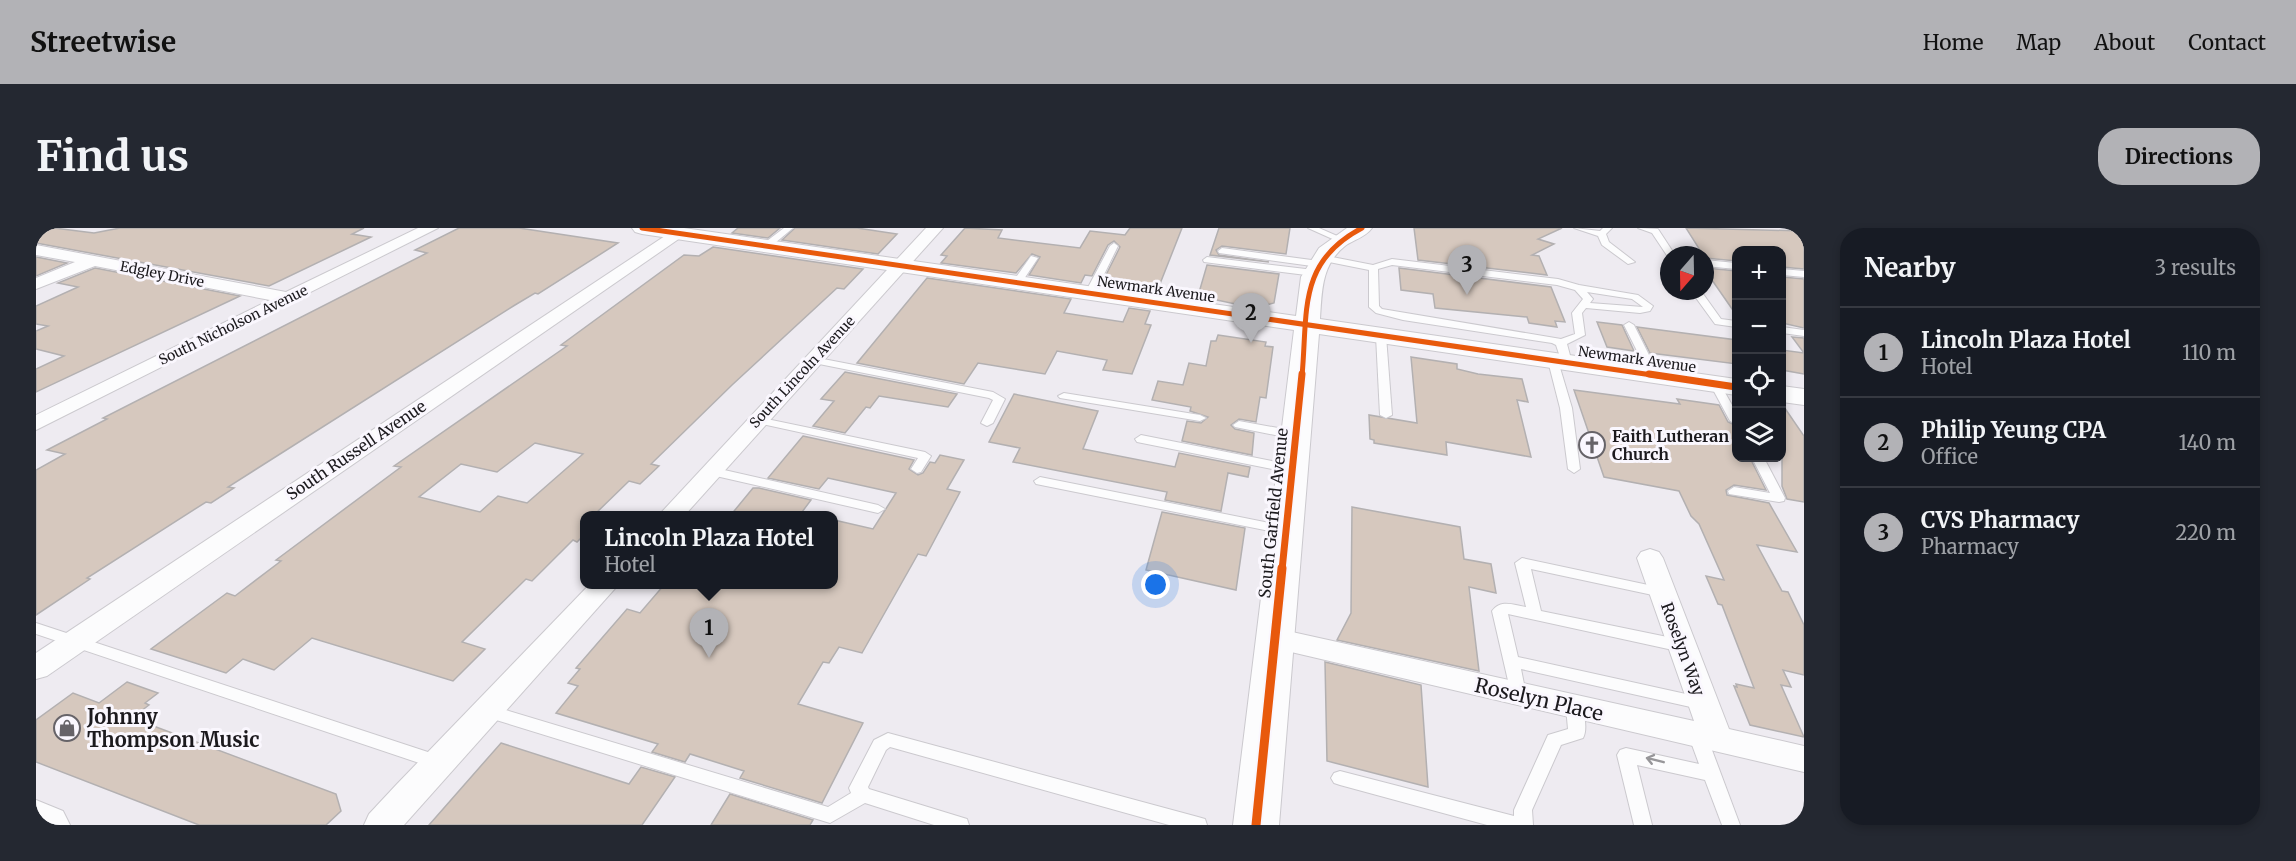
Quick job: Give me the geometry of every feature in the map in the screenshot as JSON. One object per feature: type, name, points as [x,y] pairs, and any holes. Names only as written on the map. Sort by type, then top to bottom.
[{"type":"street","name":"South Nicholson Avenue","points":[[36,423],[430,228]]},
{"type":"street","name":"Newmark Avenue","points":[[642,228],[1381,336],[1561,356],[1654,375],[1726,386]]},
{"type":"street","name":"South Lincoln Avenue","points":[[675,511],[935,228]]},
{"type":"street","points":[[1318,265],[1326,250],[1340,239],[1362,228]]},
{"type":"street","name":"South Russell Avenue","points":[[36,668],[677,233]]},
{"type":"street","name":"Edgley Drive","points":[[36,250],[287,298]]},
{"type":"street","points":[[36,284],[95,261]]},
{"type":"street","name":"South Garfield Avenue","points":[[1256,825],[1307,325],[1318,265]]},
{"type":"street","points":[[1786,395],[1804,397]]},
{"type":"street","name":"Roselyn Way","points":[[1650,558],[1704,704],[1707,737]]},
{"type":"street","points":[[382,825],[437,762],[489,711],[602,589]]},
{"type":"street","name":"Roselyn Place","points":[[1274,638],[1804,759]]},
{"type":"street","points":[[36,820],[47,825]]},
{"type":"lane","points":[[766,246],[789,228]]},
{"type":"lane","points":[[1312,228],[1340,239]]},
{"type":"lane","points":[[1578,228],[1605,231],[1605,243],[1631,262]]},
{"type":"lane","points":[[1642,228],[1655,231],[1665,246]]},
{"type":"lane","points":[[1090,294],[1114,246]]},
{"type":"lane","points":[[1222,251],[1318,265]]},
{"type":"lane","points":[[1017,283],[1034,258]]},
{"type":"lane","points":[[1207,260],[1373,268],[1392,262],[1558,282],[1578,288],[1635,297],[1648,306],[1647,309],[1640,310],[1583,304]]},
{"type":"lane","points":[[1714,264],[1732,266]]},
{"type":"lane","points":[[1373,268],[1374,307],[1379,311],[1403,317],[1554,340],[1561,356],[1574,469]]},
{"type":"lane","points":[[1786,272],[1804,274]]},
{"type":"lane","points":[[1561,356],[1580,335],[1577,313],[1588,299],[1578,288]]},
{"type":"lane","points":[[1702,300],[1718,322],[1732,323]]},
{"type":"lane","points":[[1629,325],[1654,375]]},
{"type":"lane","points":[[1786,331],[1804,333]]},
{"type":"lane","points":[[1381,336],[1386,415]]},
{"type":"lane","points":[[813,360],[993,395],[999,399],[987,423]]},
{"type":"lane","points":[[1726,386],[1733,408]]},
{"type":"lane","points":[[1064,396],[1200,418]]},
{"type":"lane","points":[[757,420],[925,456],[916,469]]},
{"type":"lane","points":[[1239,425],[1295,435]]},
{"type":"lane","points":[[1141,439],[1292,469]]},
{"type":"lane","points":[[1734,491],[1779,498],[1760,462]]},
{"type":"lane","points":[[711,471],[878,509]]},
{"type":"lane","points":[[1040,481],[1285,530]]},
{"type":"lane","points":[[1535,615],[1522,563],[1662,592]]},
{"type":"lane","points":[[1518,694],[1500,611],[1505,608],[1682,646]]},
{"type":"lane","points":[[36,628],[437,762]]},
{"type":"lane","points":[[1511,661],[1704,704]]},
{"type":"lane","points":[[1524,825],[1523,810],[1554,740],[1577,733],[1574,707]]},
{"type":"lane","points":[[489,711],[830,815],[863,795]]},
{"type":"lane","points":[[1707,737],[1712,774],[1731,825]]},
{"type":"lane","points":[[960,825],[863,795],[858,788],[880,745],[888,740],[1198,825]]},
{"type":"lane","points":[[1643,825],[1626,755],[1712,774]]},
{"type":"lane","points":[[1340,778],[1517,825]]},
{"type":"building","points":[[54,228],[94,233],[120,228],[364,228],[352,234],[371,237],[269,286],[36,243],[36,234]]},
{"type":"building","points":[[459,228],[519,228],[618,243],[538,294],[535,293],[515,305],[228,487],[234,488],[211,503],[206,502],[87,578],[90,579],[36,615],[36,470],[65,454],[47,450],[107,419],[103,418],[427,253],[415,250]]},
{"type":"building","points":[[738,228],[780,228],[768,238],[732,233]]},
{"type":"building","points":[[795,228],[857,228],[897,234],[878,254],[782,240]]},
{"type":"building","points":[[965,228],[1002,230],[998,238],[1080,248],[1090,231],[1125,235],[1130,228],[1182,228],[1156,294],[1136,291],[1139,282],[1105,277],[1120,247],[1114,241],[1108,245],[1092,276],[1085,275],[1081,283],[1029,275],[1040,257],[1032,254],[1016,273],[941,263],[947,256],[941,255]]},
{"type":"building","points":[[1219,228],[1290,228],[1286,254],[1222,246],[1216,250],[1219,255],[1269,262],[1210,255]]},
{"type":"building","points":[[1414,228],[1562,228],[1538,239],[1554,244],[1532,255],[1539,256],[1547,275],[1418,260]]},
{"type":"building","points":[[1686,228],[1804,231],[1804,269],[1786,267],[1786,246],[1732,246],[1732,261],[1714,259],[1714,246],[1697,246]]},
{"type":"building","points":[[713,247],[863,269],[844,289],[837,288],[732,385],[651,464],[659,466],[640,484],[629,481],[598,511],[580,511],[580,539],[577,542],[573,540],[532,581],[526,579],[462,642],[485,649],[453,681],[312,638],[274,670],[243,659],[226,673],[151,649],[227,593],[235,596],[281,561],[276,560],[401,467],[394,466],[567,346],[561,345],[684,255],[699,256]],"holes":[[[535,443],[583,454],[527,503],[498,496],[480,512],[419,497],[461,464],[497,472]]]},
{"type":"building","points":[[36,257],[67,263],[36,276]]},
{"type":"building","points":[[1207,265],[1279,274],[1274,303],[1254,308],[1198,296]]},
{"type":"building","points":[[95,268],[240,296],[36,392],[36,369],[64,356],[36,349],[36,331],[48,326],[36,324],[36,306],[78,287],[58,283]]},
{"type":"building","points":[[1399,268],[1551,287],[1565,322],[1555,321],[1557,327],[1529,323],[1527,317],[1435,308],[1433,294],[1401,290]]},
{"type":"building","points":[[1714,269],[1732,271],[1732,309],[1714,283]]},
{"type":"building","points":[[1786,277],[1804,279],[1804,328],[1786,324]]},
{"type":"building","points":[[927,278],[1071,299],[1064,313],[1123,322],[1129,308],[1150,311],[1145,324],[1151,325],[1132,374],[1103,370],[1107,360],[1057,351],[1045,374],[978,363],[964,384],[857,363]]},
{"type":"building","points":[[1597,322],[1622,325],[1634,351],[1607,347]]},
{"type":"building","points":[[1637,327],[1732,339],[1732,363],[1650,353]]},
{"type":"building","points":[[1218,335],[1266,342],[1265,346],[1273,347],[1266,398],[1260,397],[1256,422],[1239,419],[1231,425],[1235,429],[1254,433],[1252,455],[1182,441],[1187,421],[1201,423],[1208,417],[1190,411],[1191,407],[1152,400],[1158,381],[1183,385],[1189,363],[1206,366],[1211,341],[1216,341]]},
{"type":"building","points":[[1792,337],[1804,338],[1804,353]]},
{"type":"building","points":[[1786,351],[1804,353],[1804,374],[1786,371]]},
{"type":"building","points":[[1411,357],[1457,364],[1457,369],[1478,374],[1522,379],[1528,402],[1517,400],[1531,457],[1446,442],[1447,455],[1374,443],[1374,440],[1370,439],[1369,415],[1417,423]]},
{"type":"building","points":[[845,372],[957,394],[948,407],[879,396],[870,408],[866,407],[845,433],[813,426],[834,401],[821,399]]},
{"type":"building","points":[[1574,390],[1680,404],[1677,399],[1719,405],[1728,422],[1732,424],[1732,462],[1752,462],[1766,490],[1734,485],[1726,490],[1727,495],[1769,503],[1797,552],[1757,545],[1782,591],[1788,592],[1804,625],[1804,675],[1783,670],[1791,687],[1781,685],[1804,737],[1750,725],[1734,686],[1737,687],[1736,684],[1754,688],[1722,605],[1718,604],[1706,576],[1724,580],[1699,524],[1691,516],[1679,491],[1604,477]]},
{"type":"building","points":[[1014,394],[1098,411],[1083,449],[1175,467],[1179,453],[1250,467],[1248,477],[1228,473],[1221,511],[1165,500],[1167,492],[1013,462],[1020,448],[989,442]]},
{"type":"building","points":[[1786,410],[1804,436],[1804,502],[1787,499],[1782,486],[1782,462],[1786,462]]},
{"type":"building","points":[[803,436],[914,460],[909,469],[918,475],[923,473],[930,462],[935,463],[940,455],[964,460],[947,489],[960,492],[926,556],[918,554],[862,653],[839,647],[829,663],[823,662],[798,704],[863,723],[822,803],[740,778],[744,771],[690,754],[685,762],[652,752],[658,744],[556,713],[578,686],[568,683],[580,669],[576,668],[627,609],[640,613],[661,589],[838,589],[838,521],[873,529],[896,493],[828,478],[819,489],[768,478]]},
{"type":"building","points":[[753,488],[811,500],[803,511],[734,511]]},
{"type":"building","points":[[1352,507],[1460,527],[1464,559],[1491,564],[1496,593],[1469,587],[1479,671],[1337,640],[1351,613]]},
{"type":"building","points":[[1162,512],[1245,528],[1236,590],[1146,570]]},
{"type":"building","points":[[1325,662],[1421,685],[1428,787],[1327,761]]},
{"type":"building","points":[[127,682],[158,693],[145,703],[149,705],[132,718],[336,794],[341,811],[326,825],[199,825],[36,762],[36,720],[73,693],[99,703]]},
{"type":"building","points":[[501,743],[629,784],[641,767],[675,777],[642,825],[429,825]]},
{"type":"building","points":[[730,794],[813,820],[810,825],[711,825]]},
{"type":"cycle path","points":[[642,228],[1732,386]]},
{"type":"cycle path","points":[[1256,825],[1312,277],[1332,247],[1362,228]]},
{"type":"place","name":"CVS Pharmacy","points":[[1467,295]]},
{"type":"place","name":"Philip Yeung CPA","points":[[1251,343]]},
{"type":"place","name":"Faith Lutheran Church","points":[[1592,445]]},
{"type":"place","name":"Lincoln Plaza Hotel","points":[[709,658]]},
{"type":"place","name":"Johnny Thompson Music","points":[[67,728]]}]
